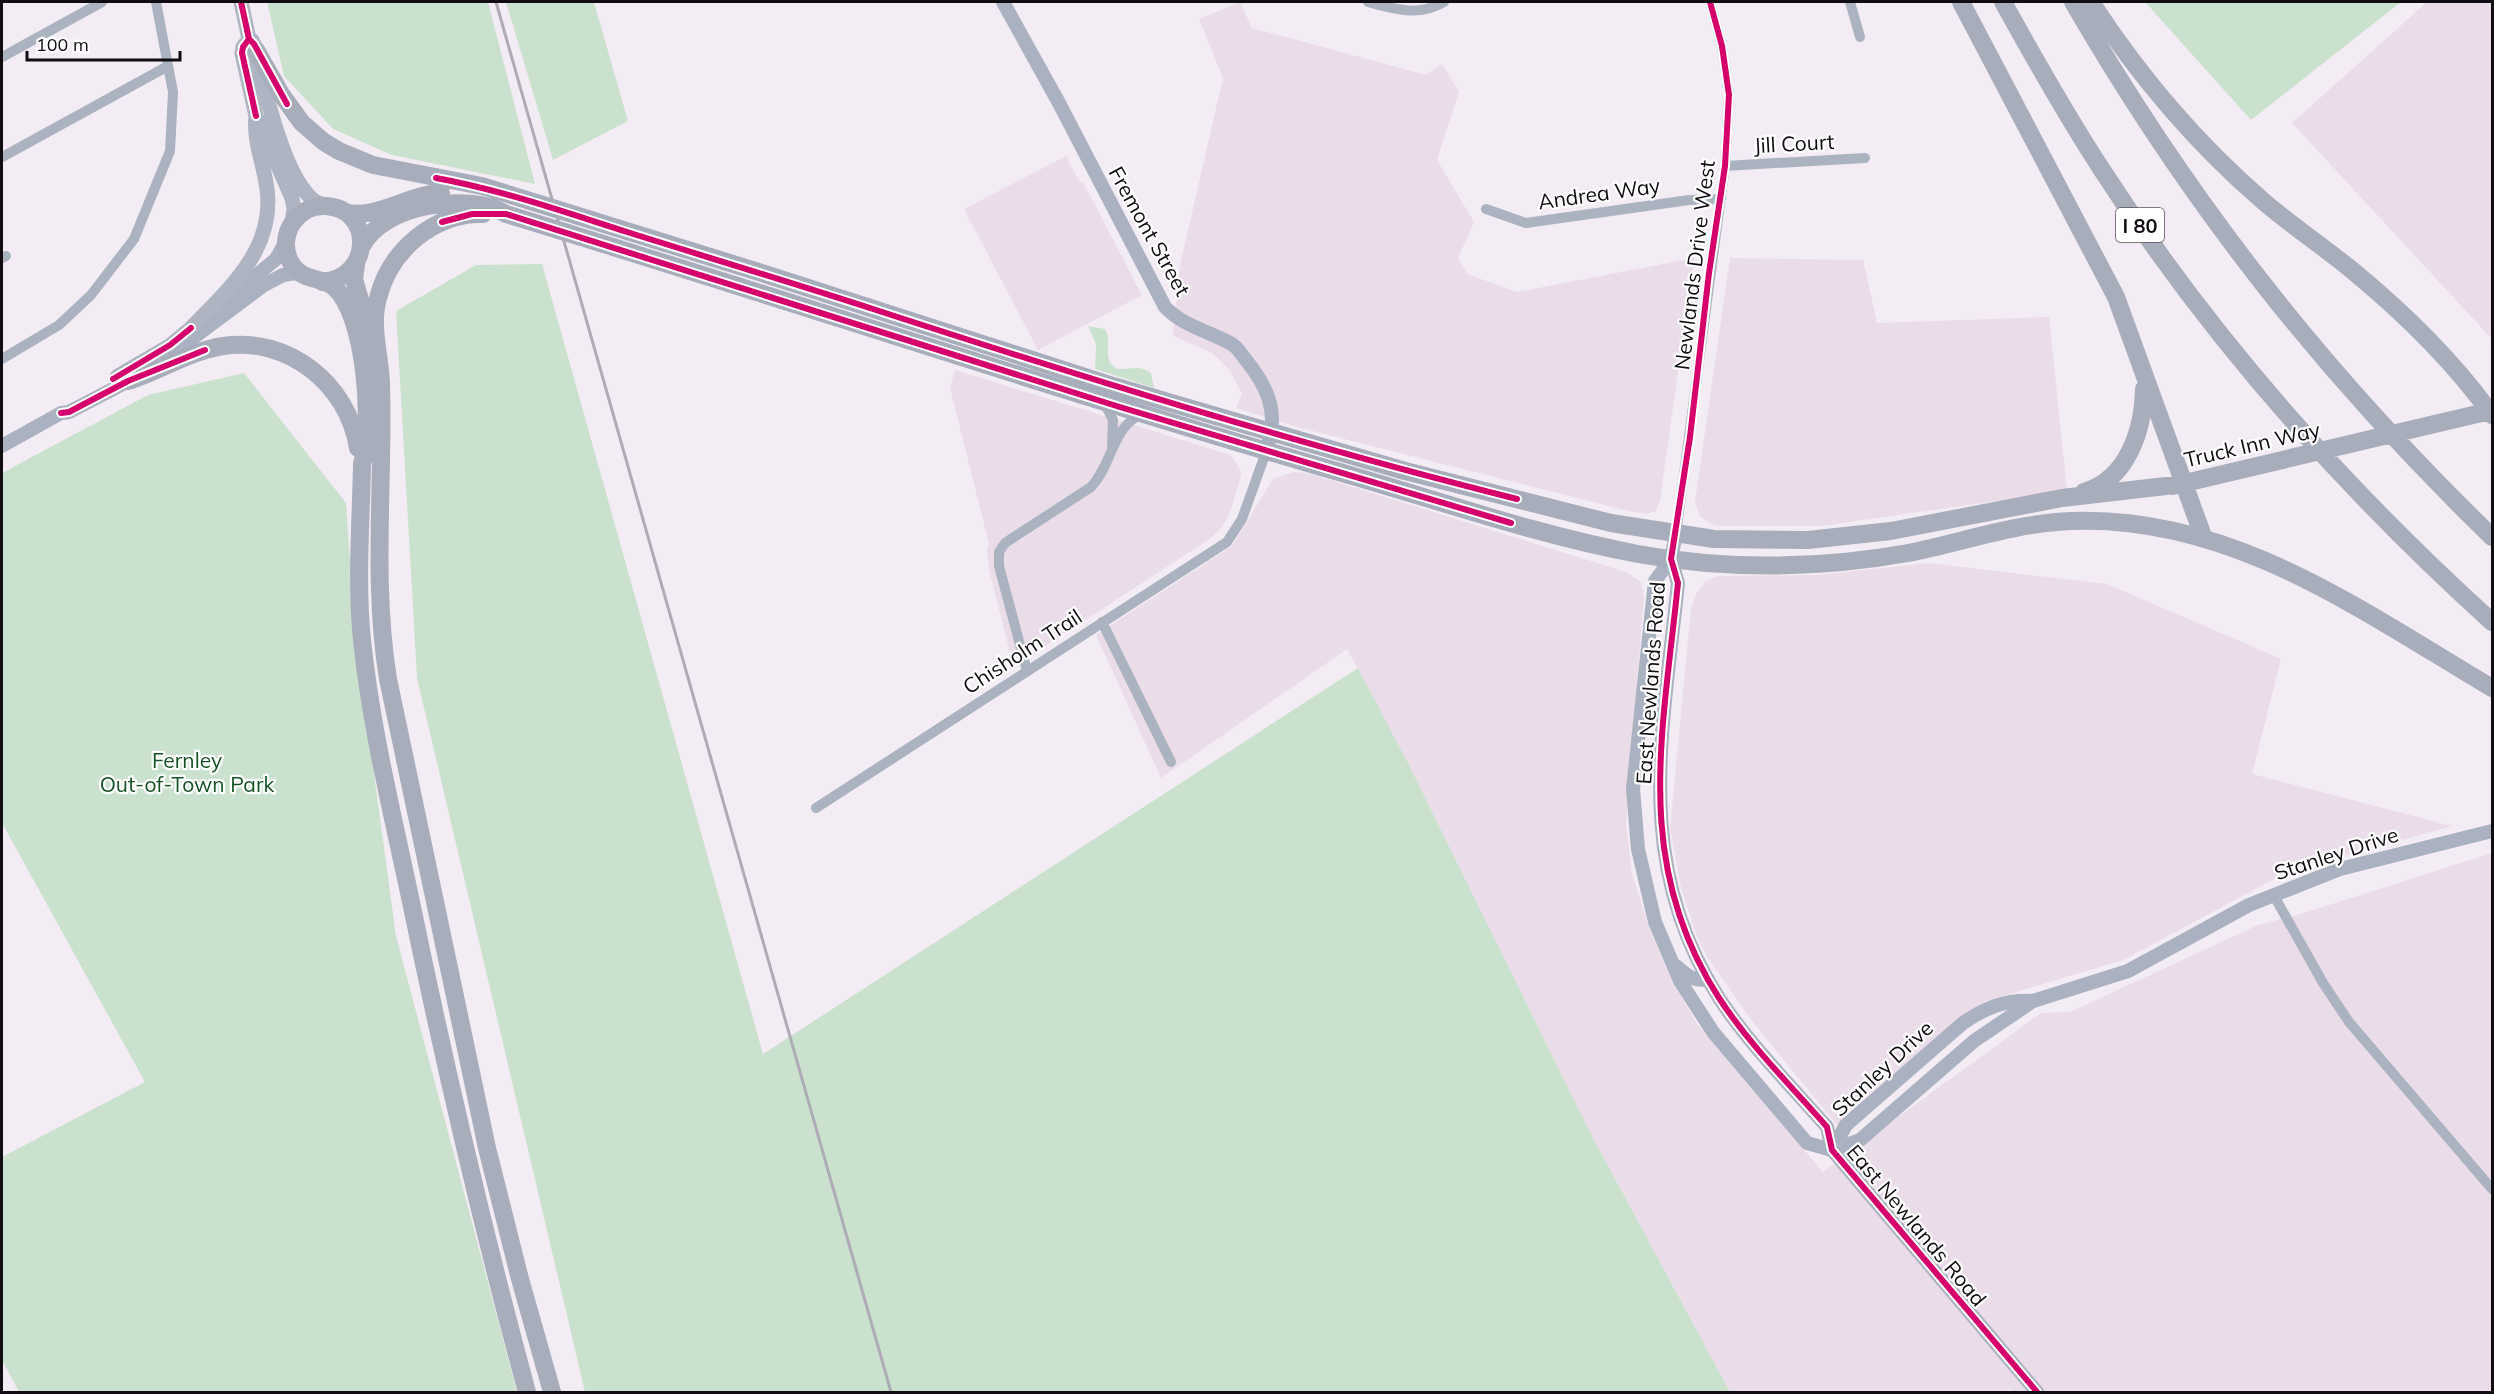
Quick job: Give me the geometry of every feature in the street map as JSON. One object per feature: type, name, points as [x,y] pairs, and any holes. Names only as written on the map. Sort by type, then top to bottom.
[{"type":"highway","points":[[1962,2],[2116,297],[2182,484],[2203,536]]},
{"type":"highway","name":"I 80","points":[[2002,2],[2103,171],[2211,321],[2302,431],[2344,476],[2450,584],[2493,622]]},
{"type":"highway","points":[[2073,2],[2148,126],[2215,222],[2281,308],[2413,458],[2493,537]]},
{"type":"highway","points":[[2091,2],[2135,64],[2211,153],[2264,202],[2353,271],[2400,312],[2433,344],[2492,412]]},
{"type":"highway","points":[[252,44],[280,94],[295,115],[324,142],[373,165],[482,186],[762,273],[1079,376],[1404,471],[1578,516],[1676,534],[1746,541],[1836,538],[1901,530],[2062,498],[2182,484]]},
{"type":"highway","points":[[500,192],[428,194],[367,213],[353,214],[326,206],[307,210],[292,223],[286,242],[290,261],[303,276],[335,288],[346,304],[361,350],[365,400],[362,464],[362,638],[375,721],[443,1058],[491,1258],[527,1392]]},
{"type":"highway","points":[[376,347],[354,279],[362,246],[370,233],[388,221],[432,206],[475,204],[1266,452],[1588,543],[1671,559],[1770,565],[1864,560],[1945,545],[2022,525],[2072,520],[2124,522],[2203,536],[2246,551],[2302,577],[2493,688]]},
{"type":"highway","points":[[345,212],[358,227],[362,246]]},
{"type":"highway","points":[[506,214],[472,214],[453,218],[431,228],[411,242],[389,268],[378,297],[375,311],[376,347],[381,384],[380,623],[388,679],[490,1159],[552,1392]]},
{"type":"highway","points":[[322,282],[341,278],[356,265]]},
{"type":"highway","points":[[128,381],[205,350],[223,346],[247,345],[270,348],[306,364],[335,392],[352,422],[362,464]]},
{"type":"highway","points":[[2062,498],[2093,489],[2115,472],[2125,460],[2137,438],[2144,413],[2145,378]]},
{"type":"highway","name":"Truck Inn Way","points":[[2022,525],[2182,484],[2492,412]]},
{"type":"highway","points":[[375,721],[401,802],[410,816],[418,818]]},
{"type":"highway","points":[[490,1159],[486,1176],[487,1190],[497,1233],[497,1244],[491,1258]]},
{"type":"highway","points":[[491,1258],[501,1267],[515,1293],[529,1312]]},
{"type":"main road","points":[[241,2],[268,103],[287,156],[310,197],[326,206]]},
{"type":"main road","points":[[191,328],[240,278],[253,258],[266,221],[267,191],[257,138],[256,116],[242,53],[243,46],[252,44]]},
{"type":"main road","points":[[256,116],[292,198],[294,209],[292,223]]},
{"type":"street","points":[[2,57],[102,2]]},
{"type":"street","points":[[2,358],[67,317],[91,295],[134,240],[170,151],[173,92],[156,2]]},
{"type":"street","name":"Fremont Street","points":[[1003,2],[1059,103],[1165,307],[1195,328],[1233,344],[1265,385],[1272,408],[1272,433],[1242,519]]},
{"type":"street","points":[[1368,2],[1399,11],[1420,10],[1444,2]]},
{"type":"street","name":"Newlands Drive West","points":[[1676,534],[1725,166],[1730,95],[1722,46],[1710,2]]},
{"type":"street","points":[[1850,2],[1860,37]]},
{"type":"street","points":[[2,157],[168,66]]},
{"type":"street","name":"Jill Court","points":[[1725,166],[1864,158]]},
{"type":"street","name":"Andrea Way","points":[[1486,209],[1526,223],[1689,200],[1720,199]]},
{"type":"street","points":[[61,412],[65,405],[159,352],[191,328],[276,259],[286,242]]},
{"type":"street","points":[[2,446],[61,412],[69,412],[128,381],[188,344],[264,285],[283,275],[296,273],[303,276]]},
{"type":"street","points":[[1104,403],[1113,420],[1112,449]]},
{"type":"street","points":[[1027,671],[999,566],[999,552],[1005,543],[1101,477],[1126,423],[1141,414]]},
{"type":"street","name":"Chisholm Trail","points":[[816,808],[1227,542],[1242,519]]},
{"type":"street","name":"East Newlands Road","points":[[1676,534],[1671,559],[1655,581],[1633,789],[1634,817],[1642,875],[1655,922],[1670,960],[1701,1015],[1737,1062],[1807,1143],[1832,1150]]},
{"type":"street","name":"East Newlands Road","points":[[1671,559],[1678,584],[1658,784],[1661,833],[1675,902],[1689,941],[1708,979],[1742,1029],[1827,1126],[1832,1150],[2037,1392]]},
{"type":"street","points":[[1102,622],[1171,762]]},
{"type":"street","name":"Stanley Drive","points":[[1832,1150],[1860,1140],[1974,1041],[2033,1001],[2140,966],[2218,921],[2273,894],[2340,869],[2493,831]]},
{"type":"street","points":[[2273,894],[2323,983],[2349,1022],[2493,1189]]},
{"type":"street","points":[[1670,960],[1686,975],[1696,980],[1708,979]]},
{"type":"street","name":"Stanley Drive","points":[[1832,1150],[1846,1125],[1963,1023],[1982,1011],[2014,999],[2033,1001]]},
{"type":"shaded area","points":[[1240,2],[1252,28],[1426,75],[1442,64],[1459,92],[1437,160],[1474,222],[1458,258],[1467,274],[1517,292],[1694,258],[1660,500],[1656,511],[1645,514],[1628,511],[1297,427],[1236,408],[1242,394],[1229,369],[1211,352],[1173,336],[1180,265],[1223,78],[1199,19]]},
{"type":"shaded area","points":[[2427,2],[2492,2],[2492,339],[2292,123]]},
{"type":"shaded area","points":[[1066,156],[1079,181],[1083,182],[1142,295],[1038,350],[964,209]]},
{"type":"shaded area","points":[[1730,258],[1863,260],[1877,323],[2049,317],[2067,491],[1821,526],[1715,526],[1700,517],[1695,502]]},
{"type":"shaded area","points":[[955,370],[1231,455],[1241,475],[1231,510],[1223,526],[1211,538],[1044,647],[1012,661],[989,570],[987,549],[989,544],[950,388]]},
{"type":"shaded area","points":[[1293,472],[1308,473],[1626,572],[1641,582],[1644,597],[1626,823],[1632,874],[1650,930],[1672,981],[1697,1024],[1823,1172],[2041,1013],[2070,1012],[2258,925],[2304,913],[2492,853],[2492,1392],[2013,1392],[2011,1389],[2005,1392],[1730,1392],[1591,1134],[1408,763],[1347,649],[1161,778],[1096,635],[1232,546],[1273,479]]},
{"type":"shaded area","points":[[1929,563],[2107,584],[2281,659],[2252,774],[2452,826],[2287,872],[2123,960],[1986,1001],[1837,1125],[1752,1021],[1707,957],[1697,937],[1681,888],[1670,828],[1691,609],[1696,594],[1706,581],[1718,576],[1817,575]]},
{"type":"green space","points":[[267,2],[488,2],[535,184],[392,155],[333,129],[284,76]]},
{"type":"green space","points":[[506,2],[594,2],[628,121],[553,160]]},
{"type":"green space","points":[[2145,2],[2401,2],[2251,120]]},
{"type":"green space","points":[[542,264],[763,1054],[1358,668],[1408,763],[1591,1134],[1730,1392],[585,1392],[417,678],[396,311],[476,265]]},
{"type":"green space","points":[[1088,326],[1105,329],[1108,356],[1112,365],[1117,369],[1147,370],[1151,373],[1154,388],[1095,369],[1096,344]]},
{"type":"green space","name":"Fernley Out-of-Town Park","points":[[244,373],[346,503],[355,634],[396,936],[517,1392],[19,1392],[2,1360],[2,1157],[145,1082],[2,823],[2,473],[148,395]]},
{"type":"railway","points":[[496,2],[891,1392]]},
{"type":"cycle path","points":[[241,2],[249,39],[287,104]]},
{"type":"cycle path","points":[[1710,2],[1722,46],[1729,95],[1725,166],[1709,273],[1690,437],[1671,559],[1678,583],[1661,744],[1660,796],[1664,847],[1674,897],[1692,948],[1719,998],[1743,1032],[1827,1127],[1832,1150],[2037,1392]]},
{"type":"cycle path","points":[[249,39],[242,53],[256,116]]},
{"type":"cycle path","points":[[436,178],[533,202],[1195,410],[1517,499]]},
{"type":"cycle path","points":[[442,222],[472,214],[506,214],[1123,408],[1511,523]]},
{"type":"cycle path","points":[[113,379],[170,345],[191,328]]},
{"type":"cycle path","points":[[61,413],[69,412],[128,381],[205,350]]}]
